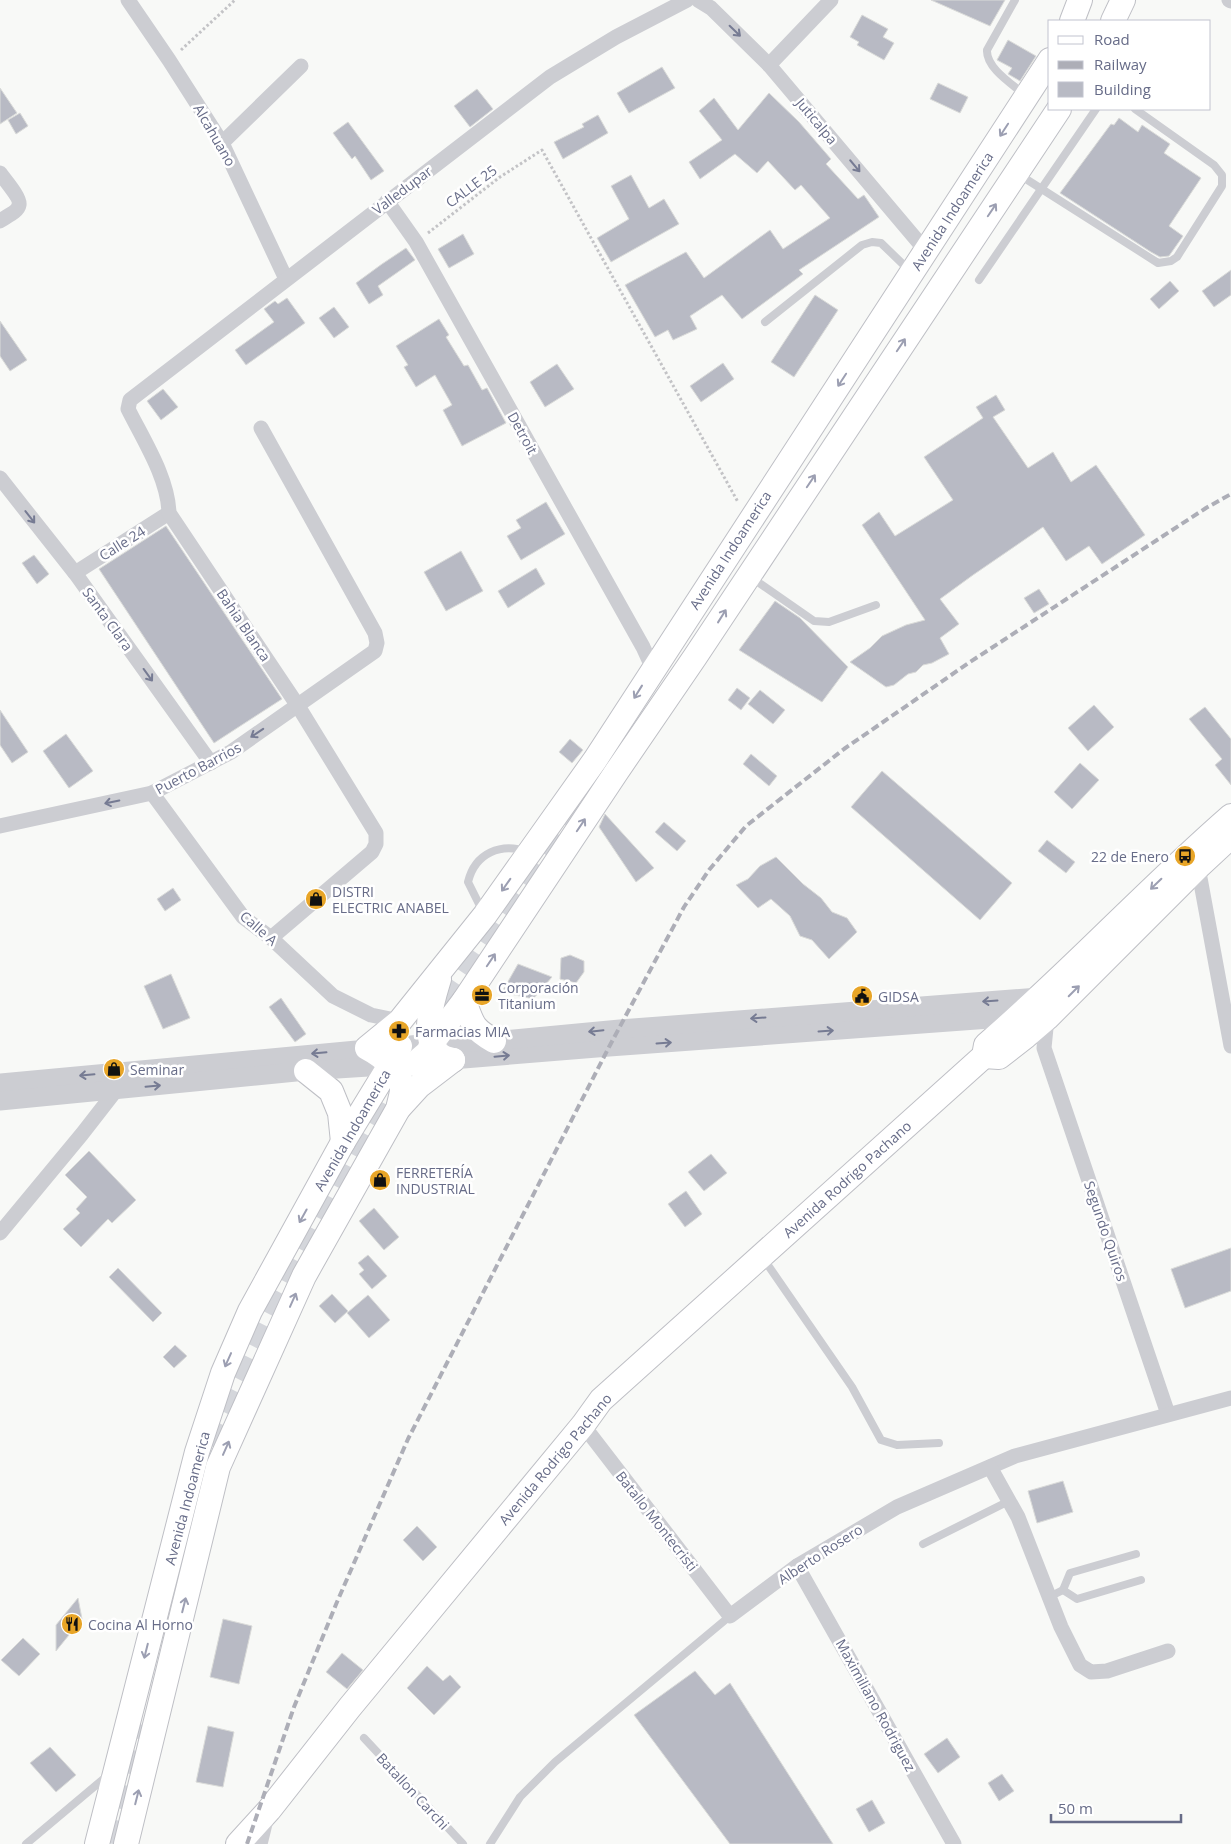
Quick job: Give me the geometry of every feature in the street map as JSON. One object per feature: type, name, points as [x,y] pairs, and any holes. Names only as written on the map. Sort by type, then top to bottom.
[{"type":"main road","points":[[1072,20],[1080,0]]},
{"type":"main road","points":[[1113,20],[1123,0]]},
{"type":"main road","name":"Avenida Indoamerica","points":[[432,1043],[429,1023],[431,1006],[441,970],[485,915],[595,760],[652,669],[1048,63]]},
{"type":"main road","name":"Avenida Indoamerica","points":[[414,1064],[428,1052],[432,1043],[464,1001],[1058,110]]},
{"type":"main road","name":"Avenida Rodrigo Pachano","points":[[238,1844],[269,1810],[350,1707],[583,1425],[601,1400],[984,1056],[999,1057],[1030,1034],[1043,1008],[1185,856],[1231,816]]},
{"type":"main road","name":"Avenida Rodrigo Pachano","points":[[1043,1008],[1231,837]]},
{"type":"main road","points":[[395,1055],[377,1053],[367,1048],[400,1021],[441,970]]},
{"type":"main road","points":[[464,1001],[471,1020],[478,1031],[494,1041]]},
{"type":"main road","points":[[432,1043],[441,1056],[454,1060]]},
{"type":"main road","name":"Avenida Indoamerica","points":[[126,1844],[218,1467],[304,1276],[398,1109],[402,1089],[395,1055]]},
{"type":"main road","name":"Avenida Indoamerica","points":[[97,1844],[197,1452],[222,1373],[250,1311],[343,1142],[395,1055]]},
{"type":"main road","points":[[398,1109],[419,1086],[454,1060]]},
{"type":"main road","points":[[306,1071],[331,1091],[340,1113],[343,1142]]},
{"type":"street","name":"Alcahuano","points":[[128,0],[222,143],[286,280]]},
{"type":"street","name":"Valledupar","points":[[130,400],[387,201],[550,78],[616,37],[688,0]]},
{"type":"street","name":"Juticalpa","points":[[698,0],[711,8],[769,65],[926,251]]},
{"type":"street","points":[[769,65],[831,0]]},
{"type":"street","points":[[222,143],[301,66]]},
{"type":"street","points":[[0,173],[19,200],[17,210],[0,221]]},
{"type":"street","name":"Detroit","points":[[387,201],[416,242],[643,646],[652,669]]},
{"type":"street","name":"Bahia Blanca","points":[[130,400],[128,409],[164,482],[169,498],[169,513],[298,706],[376,834],[376,844],[372,852],[271,938]]},
{"type":"street","name":"Puerto Barrios","points":[[0,826],[152,793],[231,752],[375,651],[377,643],[374,633],[261,428]]},
{"type":"street","name":"Santa Clara","points":[[0,478],[75,573],[211,763]]},
{"type":"street","name":"Calle 24","points":[[75,573],[169,513]]},
{"type":"street","name":"Calle A","points":[[152,793],[243,917],[271,938],[333,996],[371,1015],[400,1021]]},
{"type":"street","points":[[1198,867],[1231,1046]]},
{"type":"street","points":[[0,1101],[306,1071],[395,1055],[432,1043],[494,1041],[620,1029],[1043,1008]]},
{"type":"street","points":[[395,1055],[414,1064],[609,1047],[1030,1034]]},
{"type":"street","name":"Segundo Quiros","points":[[1030,1034],[1168,1414]]},
{"type":"street","points":[[0,1083],[367,1048]]},
{"type":"street","points":[[0,1233],[117,1090]]},
{"type":"street","name":"Alberto Rosero","points":[[730,1616],[798,1566],[897,1507],[1015,1456],[1231,1398]]},
{"type":"street","name":"Batallo Montecristi","points":[[583,1425],[730,1616]]},
{"type":"street","points":[[990,1467],[1018,1517],[1056,1593],[1061,1627],[1080,1665],[1091,1672],[1107,1671],[1168,1652]]},
{"type":"street","name":"Maximiliano Rodriguez","points":[[798,1566],[954,1844]]},
{"type":"street","points":[[260,1844],[269,1810]]},
{"type":"lane","points":[[1015,0],[988,50],[987,57],[993,67],[1026,96]]},
{"type":"lane","points":[[979,280],[1095,110]]},
{"type":"lane","points":[[1016,172],[1158,263],[1171,261],[1178,257],[1222,186],[1222,175],[1214,165],[1136,110]]},
{"type":"lane","points":[[765,322],[862,244],[881,243],[912,273]]},
{"type":"lane","points":[[748,576],[814,621],[829,622],[876,605]]},
{"type":"lane","points":[[485,915],[468,882],[470,873],[482,857],[502,848],[516,848],[530,852]]},
{"type":"lane","points":[[762,1256],[852,1387],[881,1440],[897,1445],[939,1443]]},
{"type":"lane","points":[[923,1544],[1009,1501]]},
{"type":"lane","points":[[1136,1554],[1070,1573],[1056,1593],[1077,1599],[1141,1580]]},
{"type":"lane","name":"Alberto Rosero","points":[[490,1844],[520,1796],[555,1762],[730,1616]]},
{"type":"lane","name":"Batallon Carchi","points":[[364,1738],[463,1844]]},
{"type":"lane","points":[[26,1844],[116,1769]]},
{"type":"path","points":[[169,60],[236,0]]},
{"type":"path","name":"CALLE 25","points":[[416,242],[500,177],[542,150],[741,507]]},
{"type":"building","points":[[931,0],[1005,0],[990,26]]},
{"type":"building","points":[[862,15],[888,29],[883,37],[894,43],[884,60],[857,45],[859,42],[850,37]]},
{"type":"building","points":[[1008,40],[1036,56],[1020,81],[1008,74],[1012,68],[997,60]]},
{"type":"building","points":[[662,67],[675,88],[629,113],[617,93]]},
{"type":"building","points":[[938,83],[968,97],[960,113],[930,99]]},
{"type":"building","points":[[0,88],[17,113],[0,124]]},
{"type":"building","points":[[477,89],[493,109],[470,127],[454,106]]},
{"type":"building","points":[[769,93],[799,122],[831,159],[826,164],[858,199],[864,195],[879,217],[799,270],[803,274],[742,319],[722,295],[690,316],[697,329],[673,340],[668,330],[655,337],[625,285],[686,252],[704,278],[770,230],[783,249],[830,218],[801,185],[795,190],[768,161],[757,173],[735,154],[700,179],[689,162],[722,140],[699,111],[714,98],[738,130]]},
{"type":"building","points":[[20,113],[28,126],[16,134],[8,120]]},
{"type":"building","points":[[598,115],[608,133],[563,159],[554,142],[584,127],[582,124]]},
{"type":"building","points":[[1119,118],[1138,132],[1142,125],[1170,144],[1164,153],[1201,178],[1169,226],[1183,236],[1169,256],[1160,257],[1151,252],[1060,193],[1111,124],[1114,125]]},
{"type":"building","points":[[348,122],[384,171],[371,180],[355,156],[352,159],[333,133]]},
{"type":"building","points":[[631,175],[649,208],[664,199],[679,224],[611,262],[597,238],[629,219],[611,186]]},
{"type":"building","points":[[463,234],[474,254],[449,268],[438,249]]},
{"type":"building","points":[[406,248],[415,260],[378,286],[383,295],[369,304],[356,283]]},
{"type":"building","points":[[1231,270],[1231,295],[1214,307],[1202,291]]},
{"type":"building","points":[[1170,281],[1179,291],[1159,309],[1150,299]]},
{"type":"building","points":[[815,295],[838,310],[794,377],[771,362]]},
{"type":"building","points":[[287,298],[305,323],[246,365],[235,350],[274,322],[264,309],[275,301],[278,304]]},
{"type":"building","points":[[334,307],[349,327],[334,338],[319,318]]},
{"type":"building","points":[[439,319],[449,335],[446,337],[464,366],[468,365],[482,390],[487,388],[506,423],[462,446],[443,410],[452,405],[435,375],[416,387],[404,367],[408,365],[396,346]]},
{"type":"building","points":[[0,321],[27,360],[10,371],[0,356]]},
{"type":"building","points":[[723,363],[734,379],[701,402],[690,386]]},
{"type":"building","points":[[557,364],[574,389],[545,407],[530,382]]},
{"type":"building","points":[[163,389],[178,407],[161,420],[147,401]]},
{"type":"building","points":[[996,395],[1005,410],[993,417],[1028,468],[1053,452],[1071,482],[1096,465],[1145,535],[1102,564],[1089,546],[1066,561],[1043,527],[940,599],[959,624],[940,638],[949,654],[932,663],[923,665],[916,672],[908,674],[894,685],[886,687],[850,662],[870,648],[882,636],[906,625],[925,620],[862,525],[879,512],[895,536],[953,500],[924,457],[983,418],[976,407]]},
{"type":"building","points":[[546,502],[565,534],[521,560],[507,536],[521,528],[516,520]]},
{"type":"building","points":[[166,526],[282,699],[214,743],[99,569]]},
{"type":"building","points":[[461,551],[483,591],[446,611],[424,572]]},
{"type":"building","points":[[34,555],[49,574],[37,584],[22,563]]},
{"type":"building","points":[[536,568],[545,584],[508,608],[498,591]]},
{"type":"building","points":[[1039,589],[1049,604],[1034,613],[1024,598]]},
{"type":"building","points":[[775,601],[800,618],[848,667],[822,702],[739,650]]},
{"type":"building","points":[[737,688],[750,698],[741,710],[728,700]]},
{"type":"building","points":[[760,690],[785,710],[773,724],[748,704]]},
{"type":"building","points":[[1094,705],[1114,727],[1088,751],[1068,728]]},
{"type":"building","points":[[1205,707],[1231,739],[1231,785],[1215,765],[1222,759],[1189,719]]},
{"type":"building","points":[[0,710],[28,752],[12,763],[0,745]]},
{"type":"building","points":[[66,734],[93,771],[69,788],[43,751]]},
{"type":"building","points":[[570,739],[583,750],[572,763],[559,752]]},
{"type":"building","points":[[751,754],[777,776],[769,786],[743,764]]},
{"type":"building","points":[[1080,763],[1099,780],[1072,809],[1054,792]]},
{"type":"building","points":[[882,771],[1012,883],[980,920],[851,807]]},
{"type":"building","points":[[605,814],[654,868],[636,882],[599,827]]},
{"type":"building","points":[[664,822],[686,841],[677,851],[655,832]]},
{"type":"building","points":[[1047,840],[1075,862],[1066,873],[1038,851]]},
{"type":"building","points":[[776,857],[803,884],[821,898],[832,912],[847,918],[857,932],[829,959],[812,940],[800,936],[790,916],[771,899],[758,908],[736,885],[748,879],[760,866]]},
{"type":"building","points":[[173,888],[181,900],[165,911],[157,899]]},
{"type":"building","points":[[570,955],[584,961],[584,972],[576,983],[560,979],[561,958]]},
{"type":"building","points":[[518,964],[552,977],[533,999],[502,992]]},
{"type":"building","points":[[171,974],[190,1018],[163,1029],[144,986]]},
{"type":"building","points":[[281,998],[306,1034],[295,1042],[269,1007]]},
{"type":"building","points":[[89,1151],[136,1200],[112,1223],[108,1219],[81,1247],[63,1229],[80,1213],[76,1209],[87,1197],[65,1175]]},
{"type":"building","points":[[711,1154],[727,1173],[704,1191],[688,1172]]},
{"type":"building","points":[[686,1191],[702,1214],[685,1227],[668,1204]]},
{"type":"building","points":[[374,1208],[399,1237],[384,1250],[359,1221]]},
{"type":"building","points":[[1231,1248],[1231,1291],[1185,1308],[1171,1269]]},
{"type":"building","points":[[368,1255],[387,1276],[372,1289],[359,1274],[364,1270],[358,1263]]},
{"type":"building","points":[[118,1268],[162,1313],[153,1322],[109,1277]]},
{"type":"building","points":[[332,1294],[348,1311],[335,1323],[319,1306]]},
{"type":"building","points":[[368,1295],[390,1320],[369,1338],[347,1313]]},
{"type":"building","points":[[175,1345],[187,1356],[174,1368],[163,1357]]},
{"type":"building","points":[[1063,1481],[1073,1512],[1037,1523],[1028,1491]]},
{"type":"building","points":[[417,1526],[437,1547],[423,1561],[403,1540]]},
{"type":"building","points":[[78,1598],[82,1619],[56,1651],[56,1625]]},
{"type":"building","points":[[223,1619],[252,1626],[239,1684],[210,1677]]},
{"type":"building","points":[[23,1638],[40,1654],[19,1676],[1,1660]]},
{"type":"building","points":[[342,1653],[363,1670],[347,1689],[326,1672]]},
{"type":"building","points":[[427,1666],[443,1681],[450,1675],[461,1687],[434,1715],[407,1688]]},
{"type":"building","points":[[695,1671],[715,1695],[730,1683],[833,1844],[730,1844],[634,1715]]},
{"type":"building","points":[[208,1726],[234,1732],[223,1787],[196,1782]]},
{"type":"building","points":[[947,1738],[960,1757],[938,1773],[924,1754]]},
{"type":"building","points":[[50,1747],[76,1775],[56,1792],[30,1763]]},
{"type":"building","points":[[1002,1774],[1014,1791],[999,1801],[988,1783]]},
{"type":"building","points":[[872,1800],[885,1823],[869,1832],[856,1809]]},
{"type":"tunnel","points":[[425,1034],[600,774],[595,760]]},
{"type":"tunnel","points":[[207,1444],[278,1302],[384,1100],[407,1062]]},
{"type":"tunnel","points":[[113,1844],[143,1725]]},
{"type":"railway","points":[[247,1844],[294,1707],[337,1602],[408,1439],[609,1047],[684,907],[709,870],[746,826],[844,749],[970,662],[1206,508],[1231,494]]},
{"type":"place","name":"22 de Enero","points":[[1185,856]]},
{"type":"place","name":"DISTRI ELECTRIC ANABEL","points":[[316,899]]},
{"type":"place","name":"Corporación Titanium","points":[[482,995]]},
{"type":"place","name":"GIDSA","points":[[862,996]]},
{"type":"place","name":"Farmacias MIA","points":[[399,1031]]},
{"type":"place","name":"Seminar","points":[[114,1069]]},
{"type":"place","name":"FERRETERÍA INDUSTRIAL","points":[[380,1180]]},
{"type":"place","name":"Cocina Al Horno","points":[[72,1624]]}]
